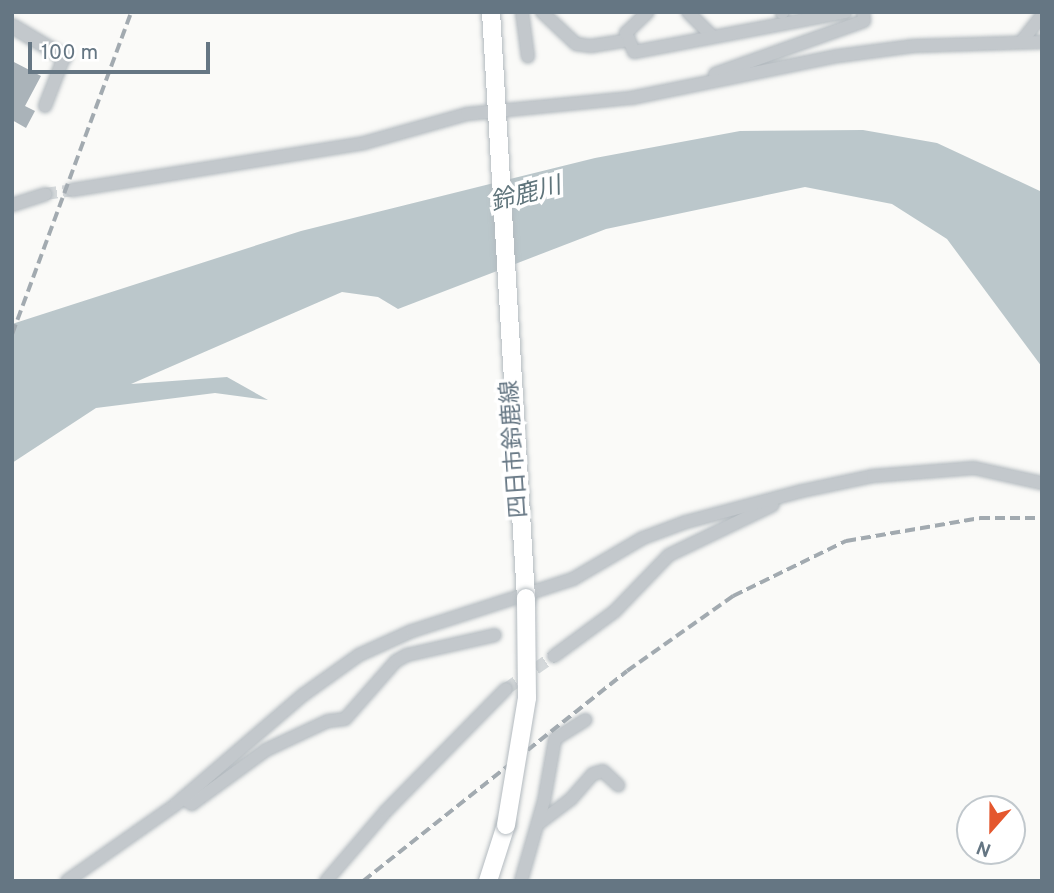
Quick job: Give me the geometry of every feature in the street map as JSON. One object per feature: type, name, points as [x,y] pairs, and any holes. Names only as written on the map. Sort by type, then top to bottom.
[{"type":"main road","name":"四日市鈴鹿線","points":[[488,881],[506,825],[522,747],[527,698],[526,579],[495,115],[491,12]]},
{"type":"street","points":[[522,12],[527,57]]},
{"type":"street","points":[[542,12],[581,46],[629,40]]},
{"type":"street","points":[[688,12],[713,37]]},
{"type":"street","points":[[641,15],[626,33],[634,52],[713,37],[785,15],[845,12]]},
{"type":"street","points":[[675,88],[864,22],[863,12]]},
{"type":"street","points":[[1023,41],[1042,15]]},
{"type":"street","points":[[12,26],[64,57],[45,106]]},
{"type":"street","points":[[72,190],[364,143],[495,115],[631,98],[913,46],[1042,42]]},
{"type":"street","points":[[12,205],[45,194]]},
{"type":"street","points":[[67,881],[183,798],[303,695],[359,655],[412,631],[526,598],[573,579],[643,538],[802,491],[873,476],[974,468],[1042,483]]},
{"type":"street","points":[[554,656],[614,612],[669,555],[802,491]]},
{"type":"street","points":[[183,798],[192,804],[266,750],[334,718],[345,719],[396,661],[407,655],[495,635]]},
{"type":"street","points":[[326,881],[386,811],[506,689]]},
{"type":"street","points":[[521,881],[538,824],[555,739],[584,720]]},
{"type":"street","points":[[538,824],[571,799],[593,774],[603,771],[618,785]]},
{"type":"water","name":"鈴鹿川","points":[[863,130],[937,143],[1042,192],[1042,367],[947,239],[892,204],[805,187],[606,229],[398,309],[378,297],[342,292],[131,384],[227,377],[268,400],[215,393],[96,408],[12,463],[12,324],[301,231],[595,158],[740,131]]},
{"type":"building","points":[[12,61],[41,76],[25,106],[35,111],[26,128],[12,120]]},
{"type":"tunnel","points":[[45,194],[72,190]]},
{"type":"tunnel","points":[[506,689],[554,656]]},
{"type":"railway","points":[[12,334],[131,12]]},
{"type":"railway","points":[[363,881],[627,671],[733,596],[846,541],[980,518],[1042,518]]}]
